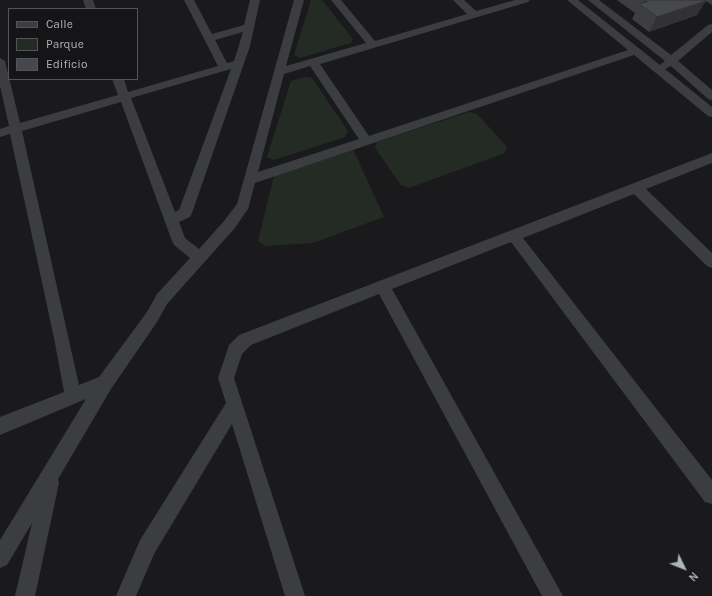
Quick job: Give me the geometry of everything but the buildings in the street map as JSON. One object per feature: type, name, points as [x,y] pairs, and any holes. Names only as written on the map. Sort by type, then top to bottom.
[{"type":"street","points":[[189,0],[224,67]]},
{"type":"street","points":[[171,220],[185,213],[239,62],[255,0]]},
{"type":"street","points":[[0,558],[105,383],[152,317],[162,299],[229,225],[243,205],[299,0]]},
{"type":"street","points":[[336,0],[373,45]]},
{"type":"street","points":[[458,0],[474,15]]},
{"type":"street","points":[[279,72],[525,0]]},
{"type":"street","points":[[572,0],[659,70],[710,107]]},
{"type":"street","points":[[593,0],[671,60],[712,96]]},
{"type":"street","points":[[209,38],[249,27]]},
{"type":"street","points":[[659,70],[712,27]]},
{"type":"street","points":[[250,180],[636,52]]},
{"type":"street","points":[[0,61],[62,338],[73,396]]},
{"type":"street","points":[[0,133],[239,62]]},
{"type":"street","points":[[313,62],[366,141]]},
{"type":"street","points":[[118,80],[179,241],[199,257]]},
{"type":"street","points":[[295,596],[226,378],[235,350],[245,340],[712,158]]},
{"type":"street","points":[[636,187],[712,262]]},
{"type":"street","points":[[513,235],[712,495]]},
{"type":"street","points":[[382,286],[553,596]]},
{"type":"street","points":[[0,426],[105,383]]},
{"type":"street","points":[[126,596],[147,547],[234,404]]},
{"type":"street","points":[[25,596],[52,471]]},
{"type":"green space","points":[[311,0],[322,0],[353,39],[351,43],[300,58],[294,55]]},
{"type":"green space","points":[[305,77],[312,78],[348,131],[345,137],[274,160],[267,157],[291,81]]},
{"type":"green space","points":[[469,112],[477,114],[507,147],[505,153],[409,188],[401,185],[375,148],[377,142]]},
{"type":"green space","points":[[353,149],[384,217],[313,243],[265,246],[258,241],[274,175]]}]
